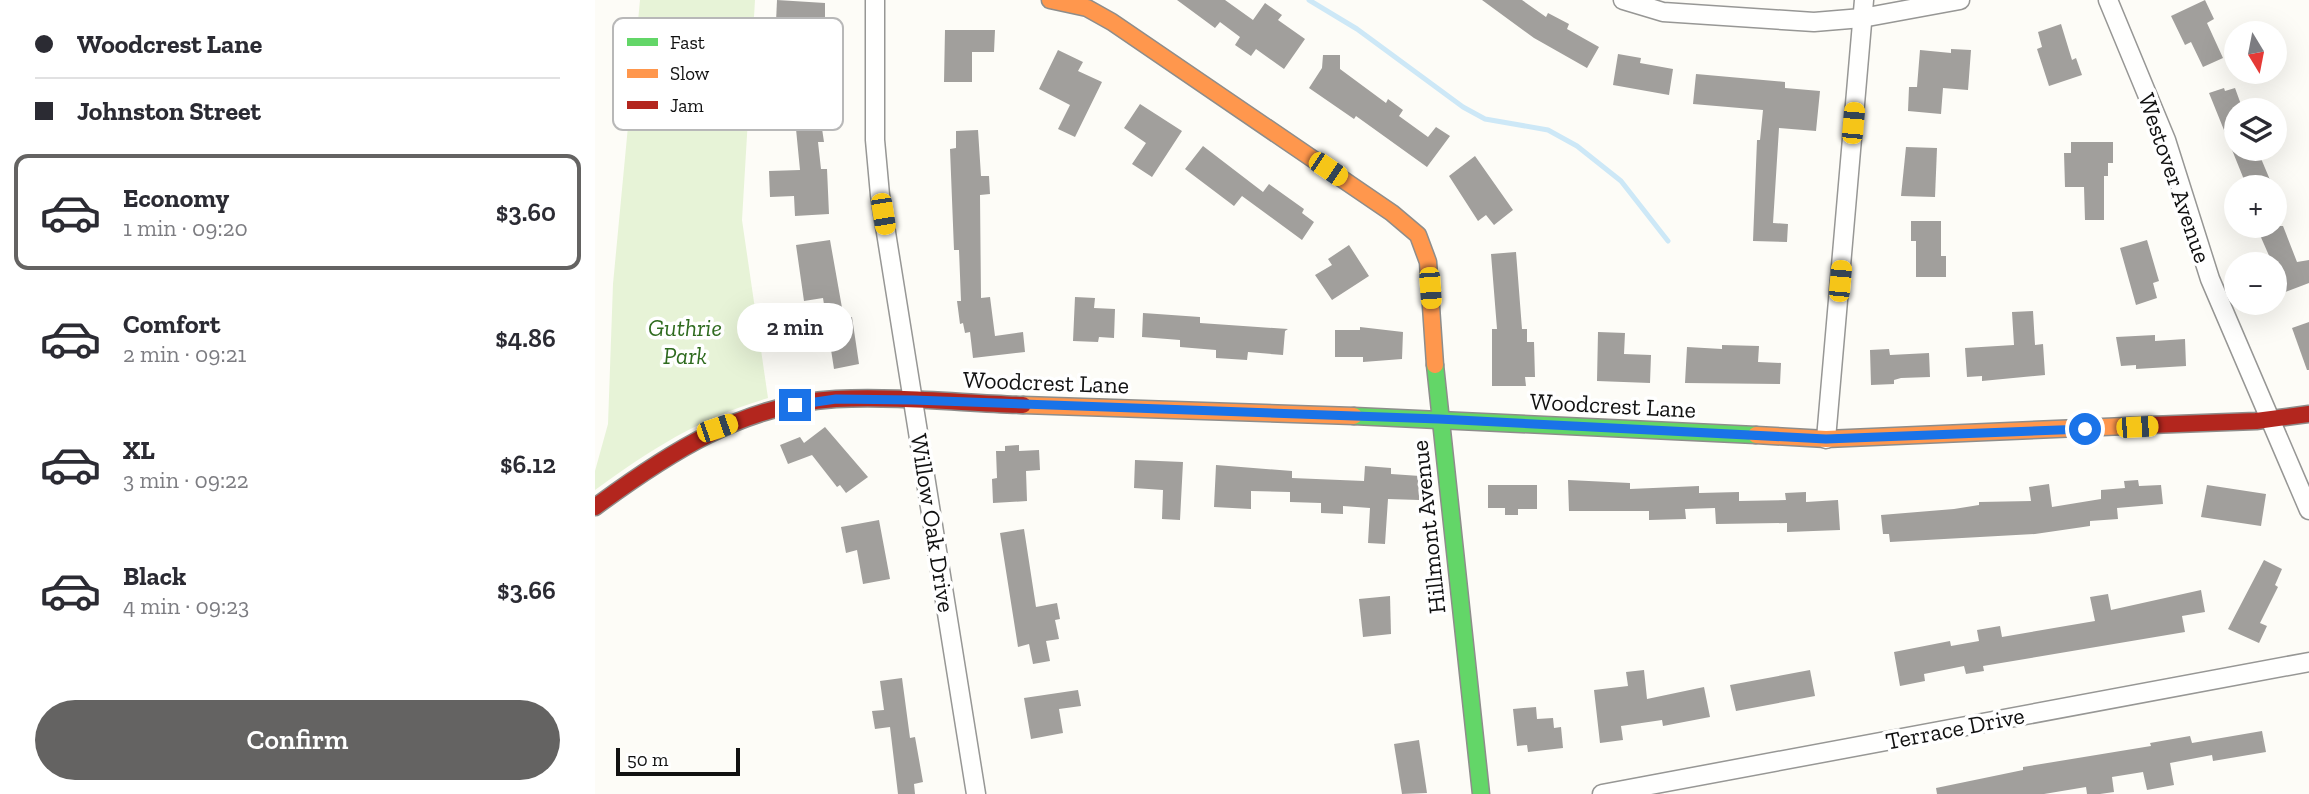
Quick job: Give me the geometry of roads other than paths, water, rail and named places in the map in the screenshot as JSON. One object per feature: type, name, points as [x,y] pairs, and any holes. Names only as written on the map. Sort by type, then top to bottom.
[{"type":"street","name":"Willow Oak Drive","points":[[875,0],[878,177],[976,794]]},
{"type":"street","name":"Hillmont Avenue","points":[[1050,0],[1087,8],[1112,22],[1412,228],[1423,245],[1428,262],[1439,419],[1481,794]]},
{"type":"street","points":[[1623,0],[1657,10],[1687,14],[1798,22],[1863,9],[1960,0]]},
{"type":"street","name":"Westover Avenue","points":[[2108,0],[2166,139],[2210,279],[2309,510]]},
{"type":"street","points":[[1826,439],[1863,9]]},
{"type":"street","name":"Woodcrest Lane","points":[[595,508],[669,452],[701,434],[781,408],[820,401],[913,400],[1439,419],[1826,439],[2271,420],[2309,414]]},
{"type":"street","name":"Terrace Drive","points":[[1602,794],[2309,662]]},
{"type":"waterway","points":[[1309,0],[1357,29],[1463,107],[1485,119],[1548,130],[1577,146],[1621,181],[1668,241]]},
{"type":"park label","name":"Guthrie Park","points":[[685,341]]}]
